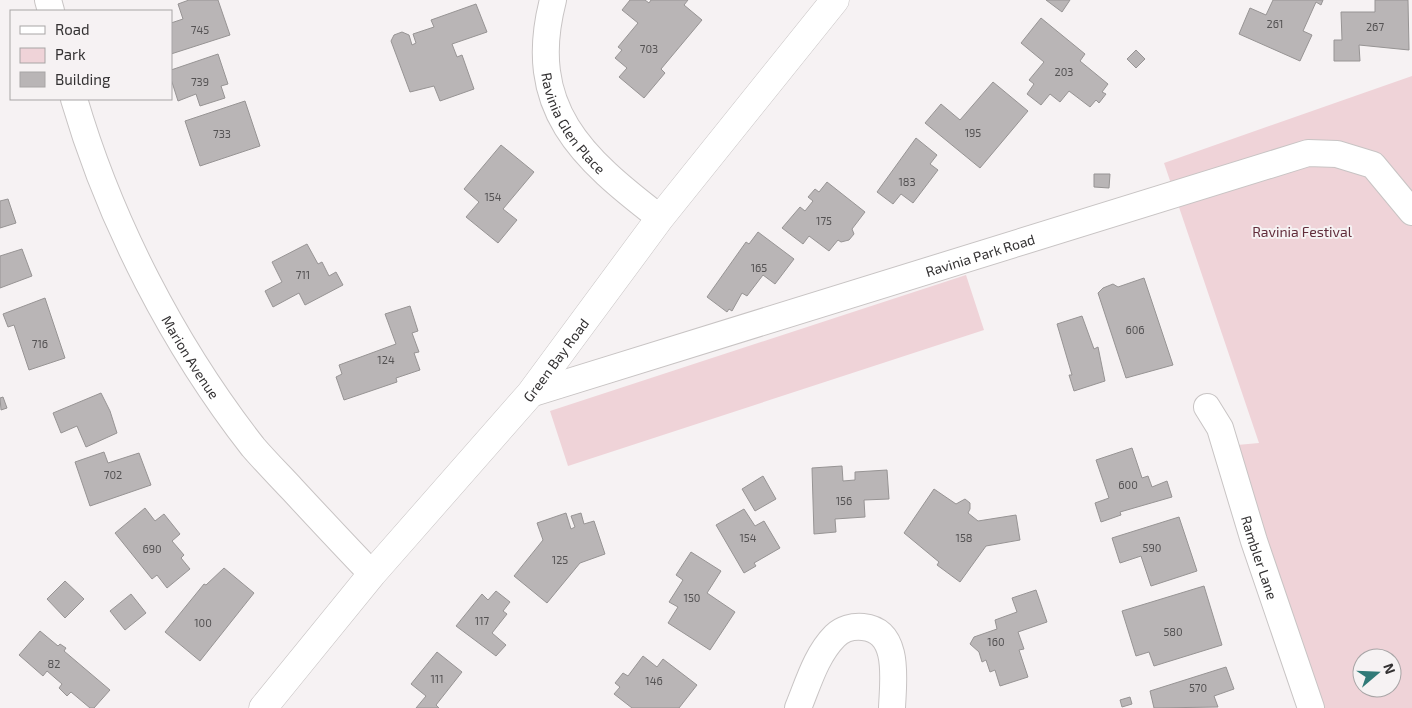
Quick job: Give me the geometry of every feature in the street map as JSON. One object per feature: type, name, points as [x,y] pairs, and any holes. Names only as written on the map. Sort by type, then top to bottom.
[{"type":"main road","name":"Green Bay Road","points":[[263,708],[372,574],[530,394],[660,218],[835,0]]},
{"type":"street","name":"Ravinia Glen Place","points":[[553,0],[546,42],[548,75],[555,107],[567,129],[585,153],[612,180],[660,218]]},
{"type":"street","name":"Marion Avenue","points":[[74,100],[104,190],[139,265],[179,337],[213,390],[254,447],[372,574]]},
{"type":"street","name":"Ravinia Park Road","points":[[530,394],[1308,153],[1337,154],[1373,165],[1412,212]]},
{"type":"street","name":"Rambler Lane","points":[[1207,407],[1220,428],[1254,541],[1311,708]]},
{"type":"street","points":[[798,708],[816,663],[835,635],[852,628],[861,627],[872,628],[888,642],[893,656],[892,708]]},
{"type":"green space","name":"Ravinia Festival","points":[[1412,76],[1412,708],[1316,708],[1237,445],[1259,443],[1164,163]]},
{"type":"green space","points":[[966,275],[984,330],[568,466],[550,411]]},
{"type":"building","points":[[189,0],[218,0],[230,35],[172,54],[172,23],[183,19],[178,4]]},
{"type":"building","points":[[630,0],[645,0],[649,3],[651,0],[688,0],[684,5],[702,20],[661,69],[665,73],[644,98],[619,77],[627,68],[615,58],[622,50],[618,47],[638,23],[622,10]]},
{"type":"building","points":[[1046,0],[1070,0],[1062,12]]},
{"type":"building","points":[[1273,0],[1323,0],[1321,5],[1316,2],[1303,31],[1312,35],[1300,61],[1239,34],[1250,8],[1266,15]]},
{"type":"building","points":[[1375,0],[1408,0],[1409,50],[1359,45],[1360,61],[1334,61],[1334,40],[1342,40],[1341,12],[1375,12]]},
{"type":"building","points":[[476,4],[487,32],[452,44],[457,57],[462,55],[474,89],[440,101],[434,86],[410,92],[391,41],[394,35],[402,32],[409,35],[412,45],[416,43],[413,34],[434,27],[431,20]]},
{"type":"building","points":[[1041,18],[1085,54],[1080,61],[1108,84],[1102,92],[1106,94],[1099,103],[1096,100],[1090,107],[1069,91],[1060,102],[1050,94],[1041,105],[1027,94],[1034,84],[1029,80],[1044,62],[1021,43]]},
{"type":"building","points":[[1136,50],[1145,59],[1136,68],[1127,59]]},
{"type":"building","points":[[218,54],[228,84],[221,86],[225,98],[200,106],[196,94],[178,101],[172,82],[172,70]]},
{"type":"building","points":[[993,82],[1028,111],[980,168],[925,123],[941,104],[960,120]]},
{"type":"building","points":[[245,101],[260,146],[200,166],[185,121]]},
{"type":"building","points":[[916,138],[937,155],[930,164],[938,170],[913,203],[901,194],[893,204],[877,192]]},
{"type":"building","points":[[501,145],[534,172],[503,209],[517,220],[498,243],[466,217],[479,202],[464,189]]},
{"type":"building","points":[[1094,174],[1110,174],[1109,188],[1094,187]]},
{"type":"building","points":[[827,182],[865,212],[852,229],[854,234],[849,240],[841,242],[838,240],[829,251],[809,236],[803,244],[782,228],[800,207],[805,211],[813,201],[808,197],[815,189],[819,192]]},
{"type":"building","points":[[8,199],[16,223],[0,228],[0,201]]},
{"type":"building","points":[[758,232],[794,259],[775,284],[763,275],[747,296],[742,293],[732,311],[729,309],[727,312],[707,297],[746,242],[749,244]]},
{"type":"building","points":[[307,244],[318,264],[322,262],[329,276],[336,272],[343,285],[305,305],[299,293],[273,307],[265,291],[282,282],[272,262]]},
{"type":"building","points":[[22,249],[32,276],[0,288],[0,256]]},
{"type":"building","points":[[1144,278],[1173,365],[1126,378],[1098,293],[1103,288],[1113,284],[1118,287]]},
{"type":"building","points":[[45,298],[65,358],[29,370],[14,325],[8,327],[3,314]]},
{"type":"building","points":[[410,306],[418,331],[412,333],[419,352],[414,353],[420,370],[396,378],[397,382],[344,400],[336,377],[342,374],[339,365],[396,344],[385,314]]},
{"type":"building","points":[[1082,316],[1094,349],[1098,347],[1105,381],[1074,391],[1069,375],[1072,375],[1057,324]]},
{"type":"building","points":[[101,393],[110,411],[117,433],[86,447],[77,426],[61,433],[53,413]]},
{"type":"building","points":[[3,397],[7,408],[1,410],[0,398]]},
{"type":"building","points":[[1132,448],[1142,478],[1148,476],[1152,487],[1167,481],[1172,497],[1120,512],[1121,515],[1101,522],[1095,503],[1109,498],[1096,460]]},
{"type":"building","points":[[104,452],[108,463],[139,453],[151,485],[90,506],[75,462]]},
{"type":"building","points":[[842,466],[843,481],[855,480],[855,472],[887,470],[889,499],[864,500],[865,517],[835,519],[836,532],[814,534],[812,468]]},
{"type":"building","points":[[763,476],[776,499],[755,511],[742,489]]},
{"type":"building","points":[[934,489],[956,504],[965,499],[970,503],[968,513],[978,521],[1016,515],[1020,540],[986,546],[960,582],[937,565],[939,562],[904,533]]},
{"type":"building","points":[[145,508],[155,521],[164,514],[180,534],[172,541],[184,555],[181,558],[190,569],[167,588],[157,575],[152,579],[115,533]]},
{"type":"building","points":[[744,509],[755,526],[764,521],[780,548],[754,563],[756,566],[744,573],[716,525]]},
{"type":"building","points":[[566,513],[571,529],[575,527],[571,516],[581,513],[584,524],[594,521],[605,554],[580,563],[547,603],[514,576],[543,540],[537,523]]},
{"type":"building","points":[[1179,517],[1197,571],[1151,586],[1141,556],[1120,563],[1112,538]]},
{"type":"building","points":[[691,552],[721,571],[707,593],[735,612],[710,650],[668,623],[678,607],[669,602],[683,580],[676,575]]},
{"type":"building","points":[[224,568],[254,593],[200,661],[165,632],[204,584],[206,585]]},
{"type":"building","points":[[65,581],[84,599],[65,618],[47,599]]},
{"type":"building","points":[[1204,586],[1222,645],[1154,666],[1149,652],[1136,656],[1122,611]]},
{"type":"building","points":[[1036,590],[1047,622],[1018,632],[1024,649],[1019,650],[1028,677],[1000,686],[995,670],[990,672],[986,660],[982,662],[979,652],[970,644],[974,637],[997,629],[995,620],[1017,612],[1012,598]]},
{"type":"building","points":[[496,591],[510,602],[503,611],[507,614],[492,633],[506,645],[496,656],[456,626],[482,594],[488,600]]},
{"type":"building","points":[[131,594],[146,613],[125,630],[110,611]]},
{"type":"building","points":[[40,631],[58,646],[60,644],[66,648],[64,651],[110,690],[94,708],[90,708],[71,692],[67,696],[59,688],[62,684],[47,671],[43,676],[19,655]]},
{"type":"building","points":[[437,652],[462,672],[436,705],[439,708],[416,708],[426,696],[411,684]]},
{"type":"building","points":[[643,656],[657,667],[663,659],[697,685],[679,708],[632,708],[614,694],[620,687],[615,683],[623,673],[628,676]]},
{"type":"building","points":[[1226,667],[1234,689],[1214,696],[1218,707],[1154,708],[1150,691]]},
{"type":"building","points":[[1130,697],[1132,704],[1122,707],[1120,700]]}]
